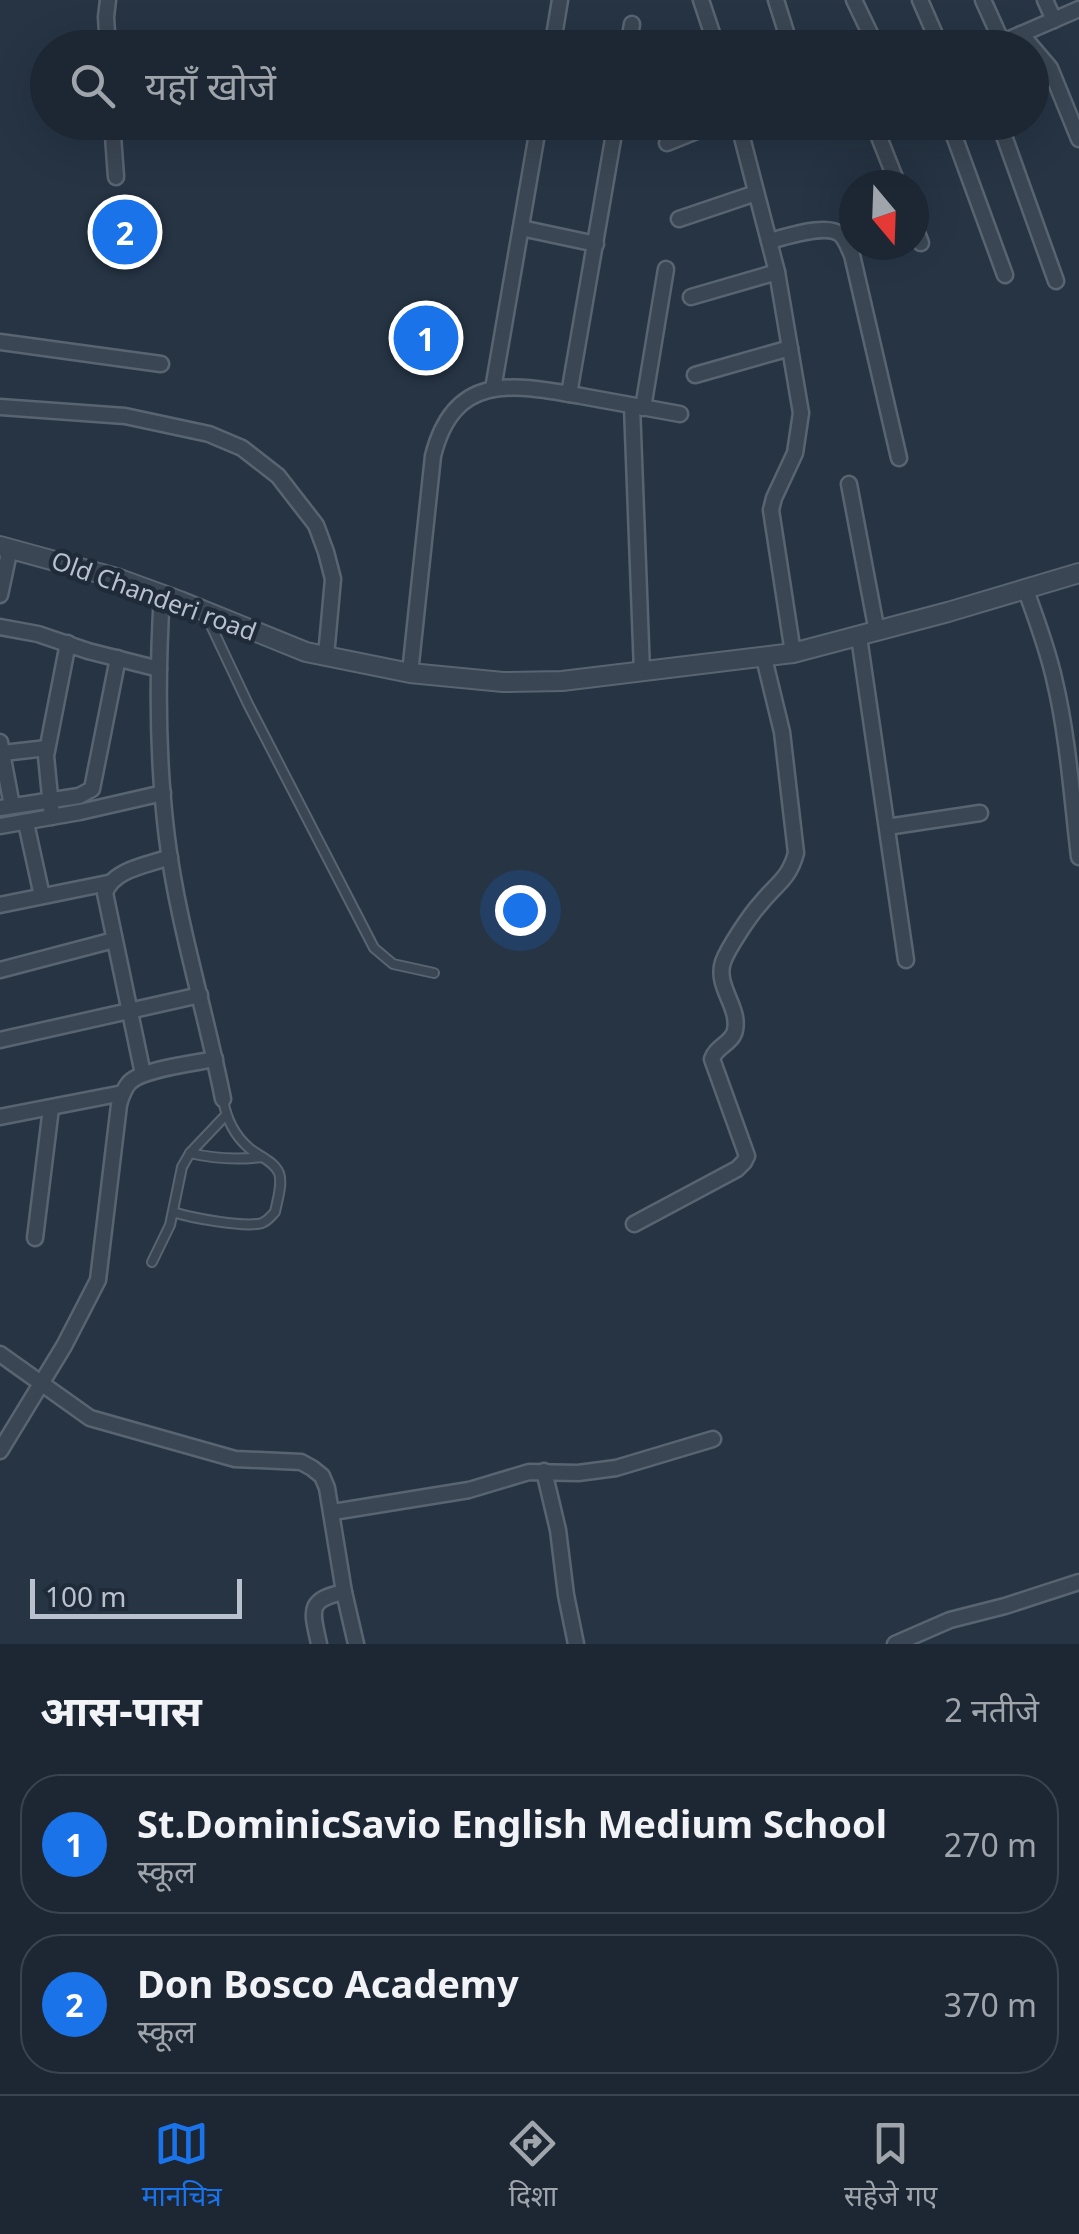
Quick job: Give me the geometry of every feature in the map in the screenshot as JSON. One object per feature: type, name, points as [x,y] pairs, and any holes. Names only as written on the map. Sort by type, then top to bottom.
[{"type":"street","points":[[107,30],[108,0]]},
{"type":"street","points":[[555,30],[560,0]]},
{"type":"street","points":[[702,0],[711,30]]},
{"type":"street","points":[[776,0],[786,30]]},
{"type":"street","points":[[854,0],[868,30]]},
{"type":"street","points":[[920,0],[933,30]]},
{"type":"street","points":[[983,0],[991,30]]},
{"type":"street","points":[[1045,0],[1054,20]]},
{"type":"street","points":[[1030,30],[1079,10]]},
{"type":"street","points":[[631,30],[632,24]]},
{"type":"street","points":[[1049,67],[1079,139]]},
{"type":"street","points":[[113,140],[116,177]]},
{"type":"street","points":[[493,389],[536,140]]},
{"type":"street","points":[[569,394],[613,140]]},
{"type":"street","points":[[667,144],[677,140]]},
{"type":"street","points":[[743,140],[777,272],[801,413],[795,453],[771,510],[793,653]]},
{"type":"street","points":[[880,140],[892,170]]},
{"type":"street","points":[[956,140],[1005,275]]},
{"type":"street","points":[[1005,140],[1056,281]]},
{"type":"street","points":[[678,219],[756,193]]},
{"type":"street","points":[[521,228],[596,244]]},
{"type":"street","points":[[769,241],[831,230],[847,244],[899,458]]},
{"type":"street","points":[[642,672],[638,406],[666,268]]},
{"type":"street","points":[[691,297],[777,272]]},
{"type":"street","points":[[0,342],[161,364]]},
{"type":"street","points":[[696,375],[790,348]]},
{"type":"street","points":[[410,673],[433,456],[449,415],[481,392],[504,386],[680,414]]},
{"type":"street","points":[[0,407],[125,416],[209,434],[242,448],[278,476],[316,525],[333,579],[315,654]]},
{"type":"street","points":[[849,484],[887,827],[906,960]]},
{"type":"street","points":[[0,595],[5,547]]},
{"type":"street","name":"Old Chanderi road","points":[[5,547],[162,594],[315,654],[410,673],[503,682],[562,680],[793,653],[1079,573]]},
{"type":"street","points":[[1026,588],[1055,680],[1079,857]]},
{"type":"street","points":[[162,594],[162,793],[170,858],[224,1107]]},
{"type":"street","points":[[0,627],[159,669]]},
{"type":"street","points":[[51,809],[46,770],[48,748],[68,643]]},
{"type":"street","points":[[0,826],[26,823],[92,788],[118,658]]},
{"type":"street","points":[[634,1224],[744,1162],[747,1156],[712,1059],[736,1028],[721,975],[724,960],[761,902],[792,868],[796,853],[785,748],[764,658]]},
{"type":"street","points":[[48,748],[1,747],[6,807],[51,809],[162,793]]},
{"type":"street","points":[[887,827],[980,813]]},
{"type":"street","points":[[26,823],[42,896]]},
{"type":"street","points":[[0,904],[108,882],[170,858]]},
{"type":"street","points":[[108,882],[105,893],[144,1074]]},
{"type":"street","points":[[0,970],[114,940]]},
{"type":"street","points":[[0,1040],[200,995]]},
{"type":"street","points":[[0,1451],[92,1296],[101,1266],[123,1093],[128,1084],[144,1074],[215,1059]]},
{"type":"street","points":[[0,1117],[123,1093]]},
{"type":"street","points":[[35,1238],[51,1108]]},
{"type":"street","points":[[0,1354],[90,1418],[235,1459],[301,1462],[322,1476],[333,1512],[356,1644]]},
{"type":"street","points":[[0,1415],[14,1426]]},
{"type":"street","points":[[333,1512],[469,1490],[544,1471],[578,1473],[616,1468],[713,1439]]},
{"type":"street","points":[[544,1471],[558,1530],[576,1644]]},
{"type":"street","points":[[896,1644],[950,1620],[1079,1582]]},
{"type":"street","points":[[319,1644],[314,1608],[328,1595],[344,1592]]},
{"type":"lane","points":[[204,611],[374,948],[393,964],[434,974]]},
{"type":"lane","points":[[152,1262],[170,1225],[182,1167],[224,1107],[239,1137],[278,1170],[275,1212],[261,1223],[249,1224],[173,1212]]},
{"type":"lane","points":[[190,1153],[218,1159],[262,1157]]},
{"type":"place","name":"Don Bosco Academy","points":[[125,232]]},
{"type":"place","name":"St.DominicSavio English Medium School","points":[[426,338]]}]
